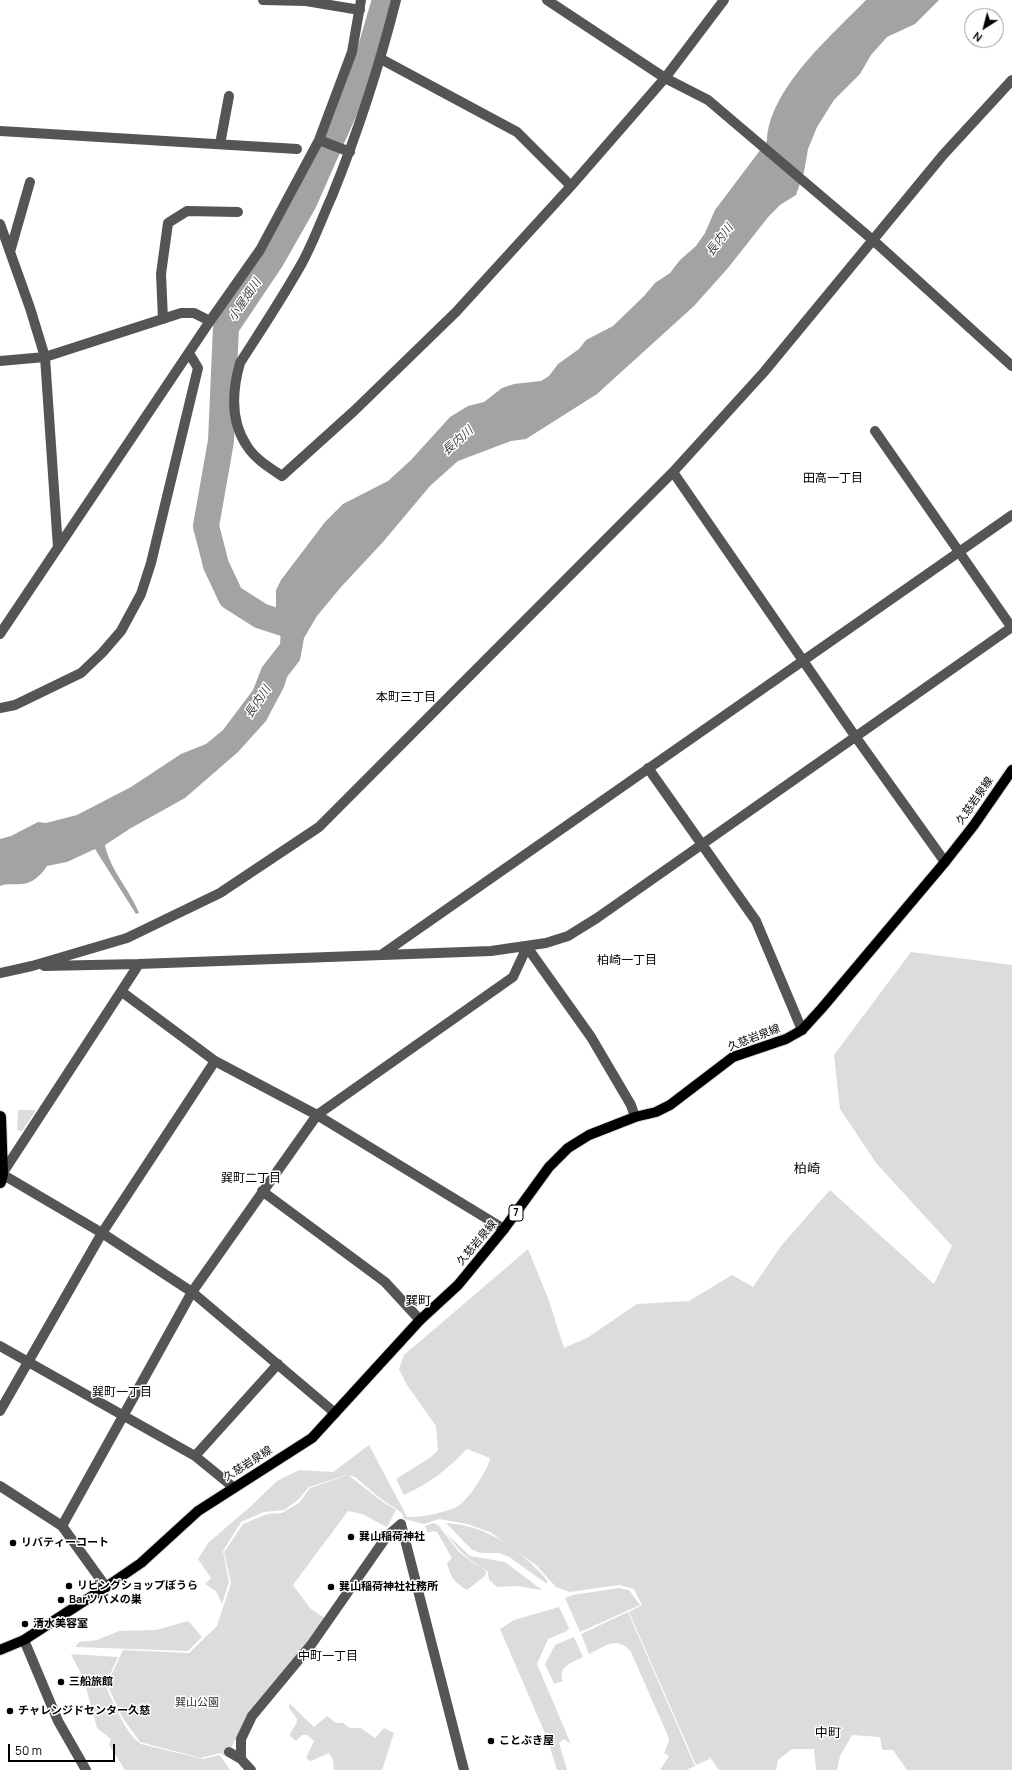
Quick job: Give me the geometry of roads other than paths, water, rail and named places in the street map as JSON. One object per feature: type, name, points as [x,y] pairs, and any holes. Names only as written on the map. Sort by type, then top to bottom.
[{"type":"highway","points":[[0,1117],[1,1178]]},
{"type":"main road","name":"久慈岩泉線","points":[[0,1650],[24,1640],[106,1587],[141,1563],[198,1511],[312,1438],[420,1320],[458,1284],[504,1229],[549,1167],[568,1148],[589,1135],[635,1117],[656,1112],[670,1105],[733,1057],[786,1039],[802,1030],[945,862],[974,825],[1012,770]]},
{"type":"street","points":[[0,634],[210,321],[260,250],[322,141],[352,52],[360,5],[306,0],[263,0]]},
{"type":"street","points":[[396,0],[381,59],[308,252],[240,364],[235,382],[234,404],[236,418],[247,447],[264,463],[282,476],[348,416],[456,312],[572,186],[665,78],[724,0]]},
{"type":"street","points":[[547,0],[665,78],[708,100],[874,241],[1012,366]]},
{"type":"street","points":[[381,59],[517,132],[572,186]]},
{"type":"street","points":[[0,973],[32,966],[127,938],[213,896],[319,826],[673,472],[764,372],[874,241],[943,155],[1012,80]]},
{"type":"street","points":[[220,144],[229,96]]},
{"type":"street","points":[[0,131],[297,149]]},
{"type":"street","points":[[322,141],[347,151]]},
{"type":"street","points":[[10,252],[30,182]]},
{"type":"street","points":[[163,319],[161,274],[168,223],[187,211],[238,212]]},
{"type":"street","points":[[0,224],[2,234],[30,308],[45,357],[58,548]]},
{"type":"street","points":[[0,361],[45,357],[180,313],[194,313],[210,321]]},
{"type":"street","points":[[0,708],[15,705],[81,673],[121,631],[141,594],[152,556],[198,368],[189,353]]},
{"type":"street","points":[[32,966],[139,964],[381,955],[527,947],[568,936],[597,918],[855,736],[1012,628],[875,431]]},
{"type":"street","points":[[673,472],[855,736],[945,862]]},
{"type":"street","points":[[381,955],[1012,515]]},
{"type":"street","points":[[648,768],[756,921],[802,1030]]},
{"type":"street","points":[[62,1526],[192,1292],[317,1115],[513,977],[527,947]]},
{"type":"street","points":[[527,947],[591,1037],[631,1105],[635,1117]]},
{"type":"street","points":[[139,964],[1,1178],[102,1233],[192,1292],[335,1413]]},
{"type":"street","points":[[122,992],[215,1062],[317,1115],[504,1229]]},
{"type":"street","points":[[0,1411],[102,1233],[215,1062]]},
{"type":"street","points":[[262,1191],[385,1282],[420,1320]]},
{"type":"street","points":[[0,1346],[124,1414],[195,1456],[234,1487]]},
{"type":"street","points":[[195,1456],[278,1364]]},
{"type":"street","points":[[0,1486],[62,1526],[106,1587]]},
{"type":"street","points":[[241,1759],[241,1739],[252,1716],[311,1645],[387,1536],[401,1524],[464,1770]]},
{"type":"street","points":[[24,1640],[58,1721],[86,1770]]},
{"type":"street","points":[[229,1752],[241,1759],[251,1770]]},
{"type":"water","name":"長内川","points":[[866,0],[939,0],[915,24],[887,37],[871,55],[860,74],[834,100],[817,127],[808,149],[804,172],[796,195],[780,205],[769,216],[728,268],[694,306],[597,394],[526,439],[511,441],[458,461],[430,486],[383,542],[341,587],[317,616],[304,638],[300,660],[287,677],[284,687],[266,721],[238,752],[185,798],[131,828],[105,845],[111,863],[131,896],[139,913],[136,914],[95,849],[67,862],[47,866],[40,875],[26,884],[0,886],[0,839],[11,836],[38,822],[46,823],[77,815],[131,787],[181,754],[206,744],[223,730],[253,690],[262,667],[280,644],[281,631],[276,610],[276,590],[281,580],[325,522],[343,504],[388,481],[411,460],[450,417],[468,406],[484,402],[502,388],[514,384],[541,381],[549,376],[558,364],[579,349],[586,340],[613,326],[644,296],[655,283],[670,273],[680,260],[696,246],[705,233],[715,210],[767,141],[770,121],[778,102],[790,83],[804,64]]},
{"type":"waterway","name":"小屋畑川","points":[[295,627],[261,616],[231,597],[216,565],[206,526],[221,441],[226,327],[271,260],[304,202],[369,55],[385,0]]},
{"type":"place","name":"巽山稲荷神社","points":[[351,1537]]},
{"type":"place","name":"リバティーコート","points":[[13,1543]]},
{"type":"place","name":"リビングショップぼうら","points":[[69,1586]]},
{"type":"place","name":"巽山稲荷神社社務所","points":[[331,1587]]},
{"type":"place","name":"Barツバメの巣","points":[[61,1600]]},
{"type":"place","name":"清水美容室","points":[[25,1624]]},
{"type":"place","name":"三船旅館","points":[[61,1682]]},
{"type":"place","name":"チャレンジドセンター久慈","points":[[10,1711]]},
{"type":"place","name":"ことぶき屋","points":[[491,1741]]},
{"type":"district","name":"田高一丁目","points":[[833,479]]},
{"type":"district","name":"本町三丁目","points":[[406,698]]},
{"type":"district","name":"柏崎一丁目","points":[[627,961]]},
{"type":"district","name":"柏崎","points":[[807,1169]]},
{"type":"district","name":"巽町二丁目","points":[[251,1179]]},
{"type":"district","name":"巽町","points":[[418,1301]]},
{"type":"district","name":"巽町一丁目","points":[[122,1393]]},
{"type":"district","name":"中町一丁目","points":[[328,1657]]},
{"type":"district","name":"中町","points":[[828,1733]]},
{"type":"park label","name":"巽山公園","points":[[197,1703]]}]
